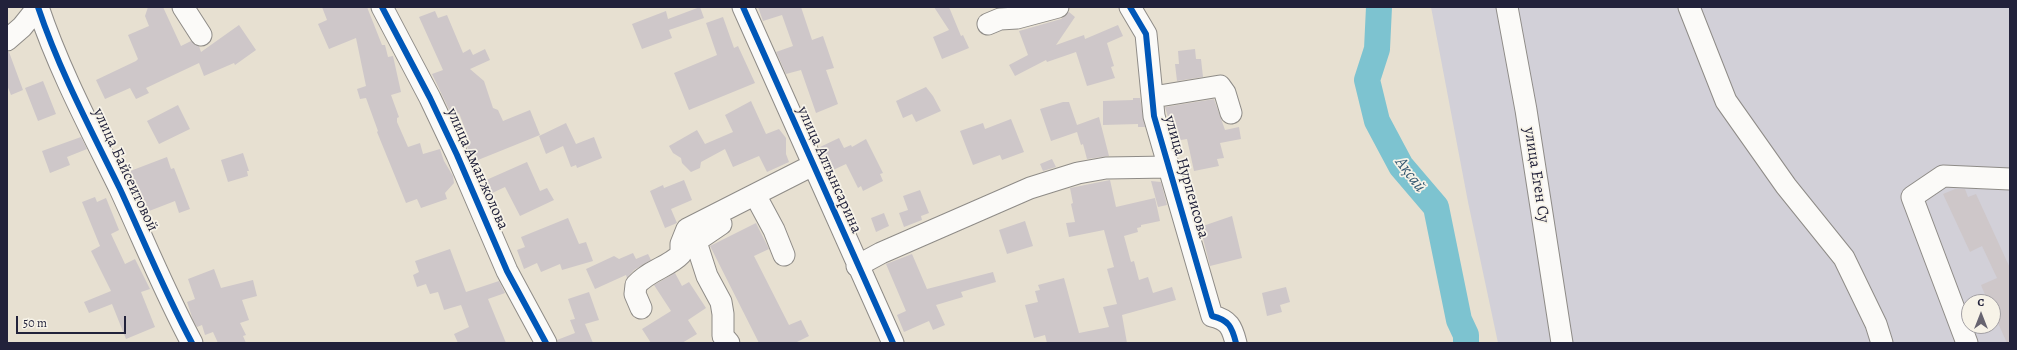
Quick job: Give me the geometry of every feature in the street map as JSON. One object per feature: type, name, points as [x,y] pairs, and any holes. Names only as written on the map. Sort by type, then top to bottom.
[{"type":"street","points":[[7,40],[22,27],[38,7]]},
{"type":"street","name":"улица Байсеитовой","points":[[38,7],[73,91],[132,214],[171,304],[192,343]]},
{"type":"street","points":[[183,7],[201,36]]},
{"type":"street","name":"улица Аманжолова","points":[[382,7],[437,112],[479,204],[507,272],[546,343]]},
{"type":"street","name":"улица Алтынсарина","points":[[742,7],[890,342]]},
{"type":"street","points":[[988,24],[1000,19],[1017,18],[1058,7]]},
{"type":"street","name":"улица Нурпеисова","points":[[1130,7],[1146,34],[1154,116],[1212,316],[1221,318],[1232,327],[1236,343]]},
{"type":"street","name":"улица Еген Су","points":[[1507,7],[1526,110],[1562,343]]},
{"type":"street","points":[[1689,7],[1726,101],[1786,186],[1844,258],[1876,324],[1882,343]]},
{"type":"street","points":[[1153,97],[1220,86],[1225,93],[1231,113]]},
{"type":"street","points":[[857,266],[881,253],[1037,186],[1078,173],[1106,168],[1169,167]]},
{"type":"street","points":[[729,343],[723,336],[723,314],[721,302],[708,276],[697,244],[699,239],[722,223],[760,204],[815,170]]},
{"type":"street","points":[[641,308],[635,294],[636,285],[650,272],[676,259],[681,254],[681,244],[687,229],[815,170]]},
{"type":"street","points":[[1967,343],[1912,197],[1943,176],[2010,179]]},
{"type":"street","points":[[760,204],[784,255]]},
{"type":"shaded area","points":[[1431,7],[2010,7],[2010,343],[1498,343],[1468,202]]},
{"type":"building","points":[[148,7],[163,7],[181,46],[191,41],[199,46],[201,52],[239,25],[256,50],[235,65],[234,63],[204,76],[199,63],[146,88],[149,93],[136,99],[130,88],[105,99],[96,80],[138,59],[128,35],[149,26],[145,16]]},
{"type":"building","points":[[322,7],[367,7],[382,45],[385,45],[388,57],[393,56],[401,92],[391,95],[399,117],[397,118],[397,122],[408,147],[420,143],[423,154],[440,149],[444,161],[453,176],[454,183],[445,193],[447,199],[421,208],[417,199],[406,203],[377,132],[378,131],[366,98],[360,99],[357,89],[366,86],[356,38],[329,49],[318,24],[327,20]]},
{"type":"building","points":[[700,7],[704,18],[669,30],[672,38],[642,49],[632,24],[666,11],[668,19]]},
{"type":"building","points":[[758,7],[801,7],[812,40],[823,36],[834,68],[826,70],[838,104],[816,113],[801,70],[786,74],[776,52],[793,46],[782,15],[763,21]]},
{"type":"building","points":[[934,7],[949,7],[961,36],[963,35],[969,48],[942,59],[933,37],[949,30]]},
{"type":"building","points":[[435,11],[438,18],[447,15],[463,53],[470,49],[473,55],[485,49],[490,60],[470,69],[484,81],[493,108],[498,110],[503,121],[530,110],[540,135],[473,162],[466,144],[470,142],[459,113],[452,116],[432,74],[443,70],[419,17]]},
{"type":"building","points":[[1069,12],[1075,17],[1056,45],[1084,35],[1085,39],[1118,25],[1123,36],[1107,43],[1114,66],[1111,67],[1115,78],[1087,86],[1076,52],[1047,62],[1046,60],[1015,76],[1009,65],[1028,55],[1019,31],[1061,19]]},
{"type":"building","points":[[723,17],[734,48],[738,46],[755,83],[689,110],[674,73],[717,55],[706,23]]},
{"type":"building","points":[[1195,49],[1196,59],[1201,59],[1203,77],[1177,81],[1175,64],[1179,64],[1178,51]]},
{"type":"building","points":[[7,52],[9,52],[23,90],[11,95],[7,85]]},
{"type":"building","points":[[43,81],[56,114],[38,121],[25,88]]},
{"type":"building","points":[[926,87],[941,111],[916,122],[912,114],[903,118],[896,101]]},
{"type":"building","points":[[1133,98],[1140,98],[1145,127],[1138,127],[1138,124],[1103,125],[1103,101],[1133,100]]},
{"type":"building","points":[[1214,99],[1225,130],[1239,127],[1241,139],[1220,143],[1224,158],[1217,159],[1219,166],[1194,171],[1187,139],[1175,141],[1165,107]]},
{"type":"building","points":[[751,101],[766,134],[779,129],[786,138],[786,154],[789,162],[767,172],[759,156],[733,167],[725,149],[701,162],[700,168],[691,172],[682,163],[681,158],[673,153],[669,146],[697,130],[705,144],[733,132],[725,115]]},
{"type":"building","points":[[1063,102],[1069,102],[1077,125],[1099,117],[1109,156],[1087,159],[1083,144],[1081,145],[1077,132],[1051,141],[1040,109]]},
{"type":"building","points":[[178,105],[190,129],[159,144],[147,121]]},
{"type":"building","points":[[1011,119],[1024,152],[1002,160],[1000,155],[973,165],[960,131],[983,123],[985,129]]},
{"type":"building","points":[[566,123],[576,144],[594,137],[602,158],[577,168],[576,165],[571,167],[563,146],[546,154],[539,136]]},
{"type":"building","points":[[81,137],[87,149],[67,157],[70,165],[50,173],[42,151]]},
{"type":"building","points":[[839,138],[844,148],[851,145],[852,147],[866,139],[883,173],[880,174],[883,181],[863,191],[861,186],[858,188],[846,164],[831,171],[820,147]]},
{"type":"building","points":[[243,153],[249,171],[247,171],[248,176],[228,182],[221,160]]},
{"type":"building","points":[[167,157],[171,169],[174,168],[190,209],[179,213],[175,201],[144,213],[125,173]]},
{"type":"building","points":[[1052,159],[1056,167],[1043,171],[1040,164]]},
{"type":"building","points":[[527,162],[540,191],[547,188],[554,200],[520,216],[505,187],[490,194],[484,181]]},
{"type":"building","points":[[684,180],[692,200],[671,209],[677,223],[665,228],[650,191],[663,185],[664,188]]},
{"type":"building","points":[[1110,180],[1116,207],[1155,198],[1160,221],[1141,225],[1141,227],[1137,228],[1138,232],[1124,236],[1131,262],[1134,261],[1139,280],[1148,277],[1153,293],[1172,287],[1176,300],[1122,315],[1127,343],[1047,343],[1045,335],[1034,338],[1025,305],[1038,302],[1035,291],[1040,290],[1038,285],[1064,278],[1079,333],[1109,327],[1103,307],[1117,304],[1107,269],[1114,267],[1104,230],[1069,237],[1066,223],[1075,222],[1071,204],[1073,203],[1070,188]]},
{"type":"building","points":[[1151,181],[1161,182],[1167,205],[1158,207]]},
{"type":"building","points":[[1955,189],[1965,189],[1968,197],[1976,194],[2010,268],[2010,343],[2007,343],[2001,330],[2001,294],[1985,294],[1981,285],[1997,278],[1982,246],[1970,252],[1943,194]]},
{"type":"building","points":[[920,190],[929,213],[921,216],[922,220],[904,227],[899,213],[908,210],[903,196]]},
{"type":"building","points":[[95,197],[97,202],[106,198],[119,230],[111,234],[125,264],[135,259],[150,289],[141,292],[155,327],[126,339],[112,304],[89,313],[84,302],[111,291],[91,251],[100,246],[82,202]]},
{"type":"building","points":[[884,213],[889,226],[876,232],[871,218]]},
{"type":"building","points":[[1232,216],[1242,258],[1210,266],[1200,227]]},
{"type":"building","points":[[568,218],[579,244],[586,242],[593,261],[562,270],[560,264],[541,272],[537,263],[524,269],[517,250],[525,247],[521,237]]},
{"type":"building","points":[[1025,221],[1033,246],[1007,254],[999,230]]},
{"type":"building","points":[[756,223],[769,249],[754,256],[789,325],[801,320],[809,336],[795,343],[759,343],[710,246]]},
{"type":"building","points":[[450,249],[466,292],[499,281],[505,293],[488,299],[506,343],[458,343],[454,334],[469,327],[461,305],[444,310],[438,292],[430,294],[426,284],[417,287],[413,275],[419,272],[415,261]]},
{"type":"building","points":[[633,253],[636,259],[648,254],[651,260],[634,270],[627,278],[626,275],[595,289],[586,269],[614,256],[619,259]]},
{"type":"building","points":[[912,254],[927,289],[993,272],[996,282],[961,292],[963,297],[936,305],[945,325],[933,330],[929,321],[904,332],[897,315],[906,311],[886,264]]},
{"type":"building","points":[[214,269],[221,288],[253,280],[257,296],[242,300],[249,320],[240,323],[246,335],[243,336],[246,343],[218,343],[213,332],[205,335],[202,325],[197,327],[193,320],[187,302],[195,299],[188,279]]},
{"type":"building","points":[[675,273],[682,286],[689,282],[706,308],[688,320],[697,334],[682,343],[651,343],[642,329],[671,311],[654,285]]},
{"type":"building","points":[[1286,287],[1290,302],[1280,305],[1282,312],[1267,316],[1262,293]]},
{"type":"building","points":[[589,292],[599,320],[585,324],[593,343],[558,343],[557,340],[575,333],[570,320],[575,319],[568,299]]},
{"type":"waterway","name":"Ақсай","points":[[1379,7],[1377,49],[1367,80],[1377,121],[1401,166],[1436,207],[1459,320],[1466,335],[1466,343]]},
{"type":"cycle path","points":[[38,7],[66,77],[192,343]]},
{"type":"cycle path","points":[[382,7],[430,98],[457,155],[507,271],[546,343]]},
{"type":"cycle path","points":[[743,7],[893,343]]},
{"type":"cycle path","points":[[1130,7],[1146,34],[1154,116],[1212,316],[1226,322],[1229,325],[1236,343]]}]
